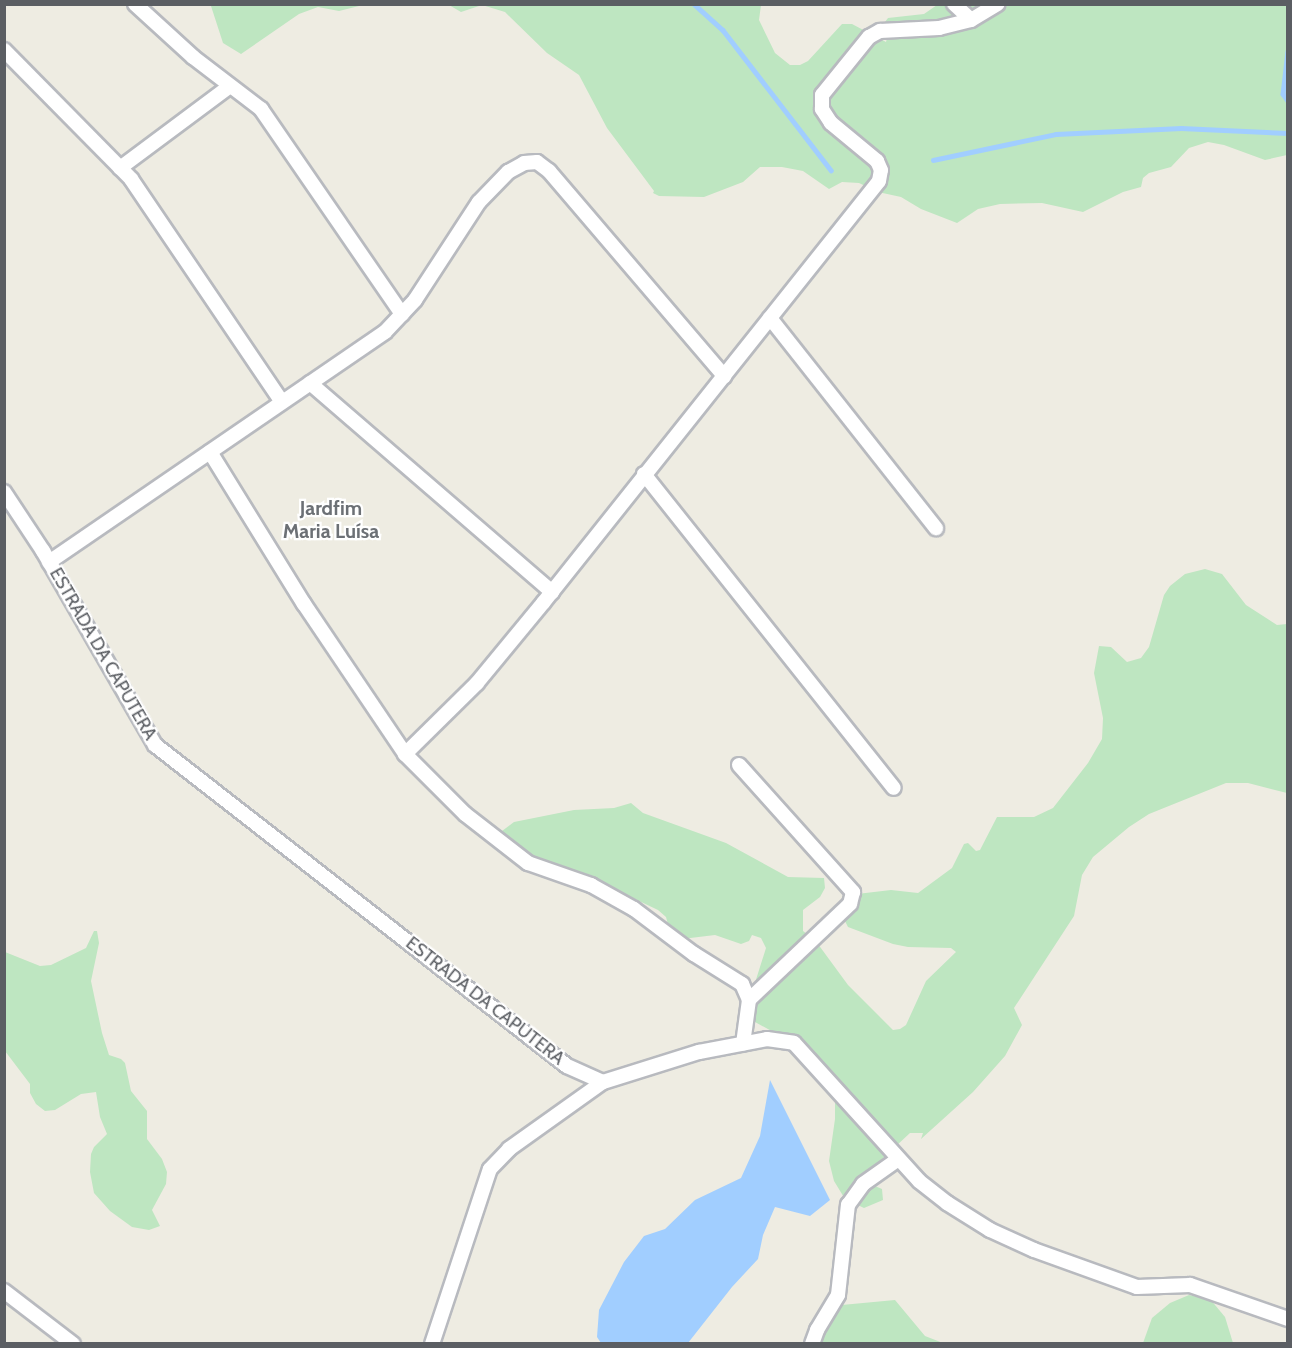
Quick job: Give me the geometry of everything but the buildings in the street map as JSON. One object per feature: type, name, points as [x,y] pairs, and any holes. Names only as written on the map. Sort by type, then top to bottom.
[{"type":"street","points":[[135,4],[230,86],[261,109],[402,314]]},
{"type":"street","points":[[954,4],[970,20]]},
{"type":"street","points":[[405,754],[477,683],[879,182],[881,170],[877,161],[831,123],[822,110],[822,95],[869,37],[880,31],[939,28],[970,20],[998,4]]},
{"type":"street","points":[[4,50],[131,179],[282,402]]},
{"type":"street","points":[[120,168],[230,86]]},
{"type":"street","points":[[49,562],[385,332],[415,300],[479,202],[508,172],[524,163],[537,162],[561,183],[724,376]]},
{"type":"street","points":[[770,318],[936,528]]},
{"type":"street","points":[[310,383],[552,592]]},
{"type":"street","points":[[210,452],[304,604],[405,754],[495,841],[528,863],[591,885],[634,909],[694,954],[742,984],[749,1000],[743,1044]]},
{"type":"street","points":[[644,474],[894,788]]},
{"type":"street","name":"ESTRADA DA CAPUTERA","points":[[4,492],[49,562],[155,745],[567,1066],[603,1082]]},
{"type":"street","points":[[739,765],[853,892],[850,903],[749,1000]]},
{"type":"street","points":[[432,1344],[490,1169],[509,1149],[603,1082],[699,1052],[767,1039],[794,1043],[897,1160],[947,1203],[990,1230],[1034,1250],[1137,1287],[1190,1285],[1287,1319]]},
{"type":"street","points":[[812,1344],[817,1330],[838,1295],[848,1205],[863,1184],[897,1160]]},
{"type":"street","points":[[4,1291],[73,1344]]},
{"type":"green space","points":[[201,5],[363,5],[339,11],[318,7],[299,14],[241,54],[223,43],[211,6]]},
{"type":"green space","points":[[449,5],[482,5],[461,12]]},
{"type":"green space","points":[[482,5],[761,5],[759,20],[775,53],[790,65],[800,65],[808,61],[842,24],[852,24],[886,42],[887,38],[882,26],[888,18],[924,14],[937,5],[1287,5],[1287,155],[1265,160],[1224,145],[1208,142],[1189,148],[1171,167],[1149,173],[1143,178],[1141,187],[1123,192],[1083,212],[1042,203],[1000,204],[978,209],[957,223],[921,209],[901,197],[878,192],[859,183],[842,182],[829,189],[803,171],[782,167],[760,167],[743,182],[704,197],[659,196],[653,193],[654,191],[607,128],[579,75],[547,53],[505,12]]},
{"type":"green space","points":[[1205,569],[1222,574],[1246,605],[1277,625],[1287,624],[1287,793],[1248,783],[1226,783],[1149,814],[1129,827],[1093,857],[1082,875],[1074,916],[1014,1008],[1022,1025],[1005,1056],[973,1092],[921,1139],[923,1133],[910,1133],[866,1174],[863,1181],[882,1189],[883,1200],[864,1208],[845,1199],[834,1181],[829,1161],[835,1119],[835,1074],[795,1044],[755,1022],[748,1005],[766,948],[761,938],[752,935],[749,941],[741,944],[715,935],[682,939],[670,932],[666,917],[658,910],[578,872],[533,857],[506,841],[502,831],[514,822],[574,810],[614,808],[631,803],[643,813],[726,843],[788,877],[824,878],[825,888],[820,897],[803,910],[803,931],[815,940],[848,985],[893,1030],[900,1029],[906,1025],[926,981],[956,952],[951,948],[908,947],[893,944],[848,927],[845,921],[846,900],[857,894],[891,890],[918,893],[952,868],[964,844],[968,843],[976,851],[980,850],[997,817],[1034,817],[1053,808],[1088,763],[1102,739],[1103,718],[1094,673],[1099,646],[1111,647],[1127,662],[1141,658],[1149,647],[1164,595],[1170,586],[1185,574]]},
{"type":"green space","points":[[94,931],[97,931],[99,943],[91,981],[102,1033],[109,1055],[125,1063],[131,1091],[147,1111],[147,1139],[162,1159],[167,1172],[166,1184],[152,1210],[160,1226],[149,1230],[132,1227],[110,1211],[94,1193],[90,1172],[91,1154],[94,1147],[107,1134],[100,1117],[96,1092],[81,1094],[55,1110],[45,1111],[36,1104],[30,1093],[30,1084],[5,1051],[5,952],[40,966],[51,965],[86,948]]},
{"type":"green space","points":[[1189,1295],[1210,1299],[1225,1317],[1233,1343],[1143,1343],[1152,1318],[1170,1303]]},
{"type":"green space","points":[[895,1300],[925,1336],[943,1343],[804,1344],[813,1321],[831,1306]]},
{"type":"water","points":[[770,1080],[830,1200],[810,1216],[775,1207],[763,1235],[758,1259],[732,1287],[688,1343],[601,1343],[597,1337],[599,1310],[624,1262],[644,1236],[665,1229],[695,1200],[741,1178],[760,1136]]},
{"type":"waterway","points":[[694,4],[723,30],[831,170]]},
{"type":"waterway","points":[[1288,51],[1283,94],[1288,101]]},
{"type":"waterway","points":[[933,160],[1056,134],[1181,128],[1288,133]]},
{"type":"district","name":"Jardfim Maria Luísa","points":[[331,520]]}]
